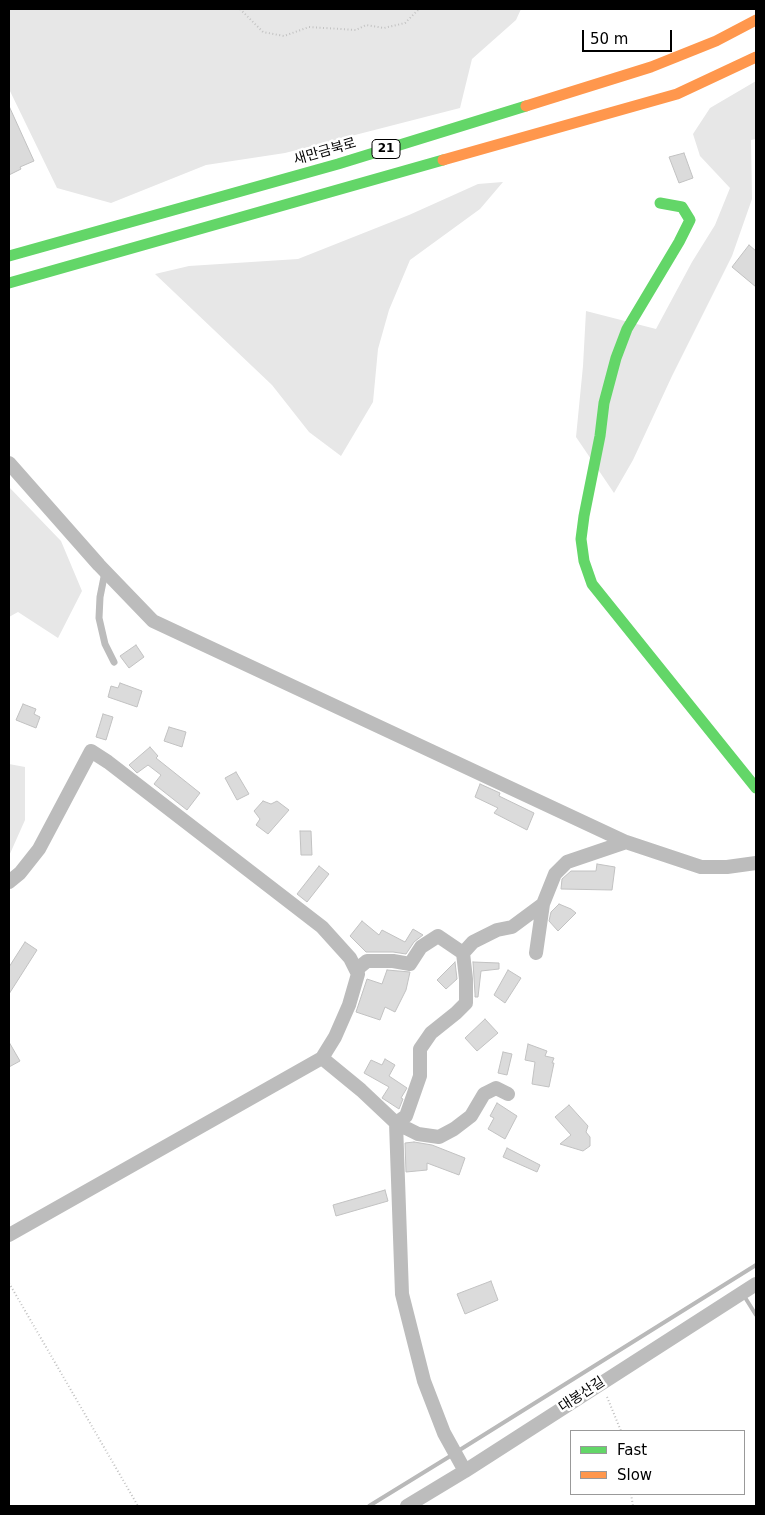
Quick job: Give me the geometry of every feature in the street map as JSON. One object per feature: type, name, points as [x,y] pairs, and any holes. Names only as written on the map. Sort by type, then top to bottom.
[{"type":"main road","name":"새만금북로","points":[[9,256],[338,164],[651,67],[716,41],[756,20]]},
{"type":"main road","name":"21","points":[[9,282],[677,94],[756,57]]},
{"type":"main road","points":[[660,204],[682,206],[690,220],[627,329],[616,358],[604,403],[600,436],[584,516],[581,539],[584,561],[592,584],[756,788]]},
{"type":"street","points":[[9,463],[105,572],[153,621],[626,842],[701,867],[727,867],[756,863]]},
{"type":"street","points":[[9,882],[20,873],[39,850],[91,751],[108,762],[322,927],[350,958],[358,974],[349,1005],[335,1037],[322,1058],[9,1235]]},
{"type":"street","points":[[536,953],[543,904],[555,874],[567,862],[626,842]]},
{"type":"street","points":[[396,1123],[406,1116],[420,1076],[420,1049],[432,1033],[466,1002],[463,953],[473,942],[497,930],[512,927],[543,904]]},
{"type":"street","points":[[356,970],[367,961],[393,961],[410,964],[421,947],[438,936],[463,953]]},
{"type":"street","points":[[322,1058],[396,1123],[418,1134],[439,1137],[454,1129],[471,1116],[484,1094],[496,1088],[508,1094]]},
{"type":"street","points":[[396,1123],[402,1294],[424,1381],[444,1433],[463,1468]]},
{"type":"street","name":"대봉산길","points":[[407,1506],[463,1468],[756,1284]]},
{"type":"lane","points":[[105,572],[100,596],[100,618],[105,644],[114,662]]},
{"type":"path","points":[[240,9],[262,32],[284,36],[310,27],[356,30],[366,25],[384,28],[405,23],[419,9]]},
{"type":"path","points":[[9,1282],[138,1506]]},
{"type":"path","points":[[601,1383],[621,1430]]},
{"type":"shaded area","points":[[9,9],[521,9],[516,20],[472,59],[460,108],[285,153],[206,165],[111,203],[57,188],[9,89]]},
{"type":"shaded area","points":[[756,81],[756,139],[751,140],[752,199],[732,256],[672,376],[633,460],[614,493],[576,437],[586,311],[656,329],[692,262],[715,225],[730,188],[700,156],[693,134],[710,108]]},
{"type":"shaded area","points":[[503,182],[480,209],[410,260],[389,310],[378,349],[373,402],[341,456],[309,432],[272,385],[155,274],[189,266],[298,259],[409,215],[478,184]]},
{"type":"shaded area","points":[[9,487],[61,541],[82,591],[58,638],[18,612],[9,617]]},
{"type":"shaded area","points":[[9,764],[25,767],[25,820],[9,856]]},
{"type":"building","points":[[9,106],[34,161],[20,167],[21,169],[9,175]]},
{"type":"building","points":[[684,153],[693,178],[679,183],[669,157]]},
{"type":"building","points":[[749,245],[756,251],[756,287],[732,267]]},
{"type":"building","points":[[136,645],[144,657],[129,668],[120,656]]},
{"type":"building","points":[[120,683],[142,691],[137,707],[108,697],[111,686],[118,688]]},
{"type":"building","points":[[23,704],[36,709],[34,714],[40,717],[36,728],[16,720]]},
{"type":"building","points":[[103,714],[113,717],[106,740],[96,737]]},
{"type":"building","points":[[169,727],[186,732],[182,747],[164,741]]},
{"type":"building","points":[[150,747],[158,756],[156,758],[200,793],[187,810],[154,784],[161,775],[148,765],[137,773],[129,765]]},
{"type":"building","points":[[236,772],[249,794],[237,800],[225,778]]},
{"type":"building","points":[[480,784],[500,793],[499,796],[534,813],[527,830],[494,813],[498,808],[475,797]]},
{"type":"building","points":[[263,801],[271,804],[277,801],[289,810],[268,834],[256,825],[260,819],[254,811]]},
{"type":"building","points":[[300,831],[311,831],[312,855],[301,855]]},
{"type":"building","points":[[597,864],[615,867],[612,890],[561,889],[562,879],[571,871],[596,871]]},
{"type":"building","points":[[319,866],[329,874],[307,902],[297,894]]},
{"type":"building","points":[[559,904],[576,913],[558,931],[549,921],[551,912]]},
{"type":"building","points":[[362,921],[379,935],[382,930],[405,942],[413,929],[423,935],[414,942],[406,954],[366,952],[350,936]]},
{"type":"building","points":[[25,942],[37,950],[9,994],[9,967]]},
{"type":"building","points":[[455,962],[457,979],[446,989],[437,980]]},
{"type":"building","points":[[473,962],[499,963],[499,969],[481,971],[478,997],[475,997]]},
{"type":"building","points":[[387,970],[410,972],[406,990],[395,1012],[385,1007],[380,1020],[356,1012],[367,979],[382,984]]},
{"type":"building","points":[[508,970],[521,978],[505,1003],[494,995]]},
{"type":"building","points":[[485,1019],[498,1033],[477,1051],[465,1038]]},
{"type":"building","points":[[9,1042],[20,1061],[9,1067]]},
{"type":"building","points":[[528,1044],[547,1051],[545,1056],[554,1058],[549,1087],[532,1084],[535,1062],[525,1060]]},
{"type":"building","points":[[503,1052],[512,1054],[507,1075],[498,1073]]},
{"type":"building","points":[[385,1059],[395,1065],[389,1076],[407,1088],[401,1098],[403,1099],[399,1109],[382,1098],[389,1087],[364,1073],[371,1060],[382,1065]]},
{"type":"building","points":[[497,1103],[517,1116],[505,1139],[488,1129],[494,1118],[490,1116]]},
{"type":"building","points":[[569,1105],[588,1126],[586,1132],[590,1137],[590,1146],[583,1151],[560,1144],[571,1135],[555,1117]]},
{"type":"building","points":[[414,1142],[432,1145],[465,1158],[459,1175],[427,1163],[427,1170],[406,1172],[405,1143]]},
{"type":"building","points":[[507,1148],[540,1165],[537,1172],[503,1157]]},
{"type":"building","points":[[385,1190],[388,1201],[336,1216],[333,1205]]},
{"type":"building","points":[[491,1281],[498,1300],[465,1314],[457,1294]]},
{"type":"waterway","points":[[458,1451],[756,1265]]},
{"type":"waterway","points":[[746,1299],[756,1315]]},
{"type":"waterway","points":[[369,1506],[452,1455]]},
{"type":"traffic: fast","points":[[9,256],[338,164],[526,106]]},
{"type":"traffic: fast","points":[[9,283],[443,160]]},
{"type":"traffic: fast","points":[[660,203],[682,207],[690,220],[627,329],[616,358],[604,403],[600,436],[584,516],[581,539],[584,561],[592,584],[756,788]]},
{"type":"traffic: slow","points":[[526,106],[651,67],[716,41],[756,20]]},
{"type":"traffic: slow","points":[[443,160],[677,94],[756,57]]}]
